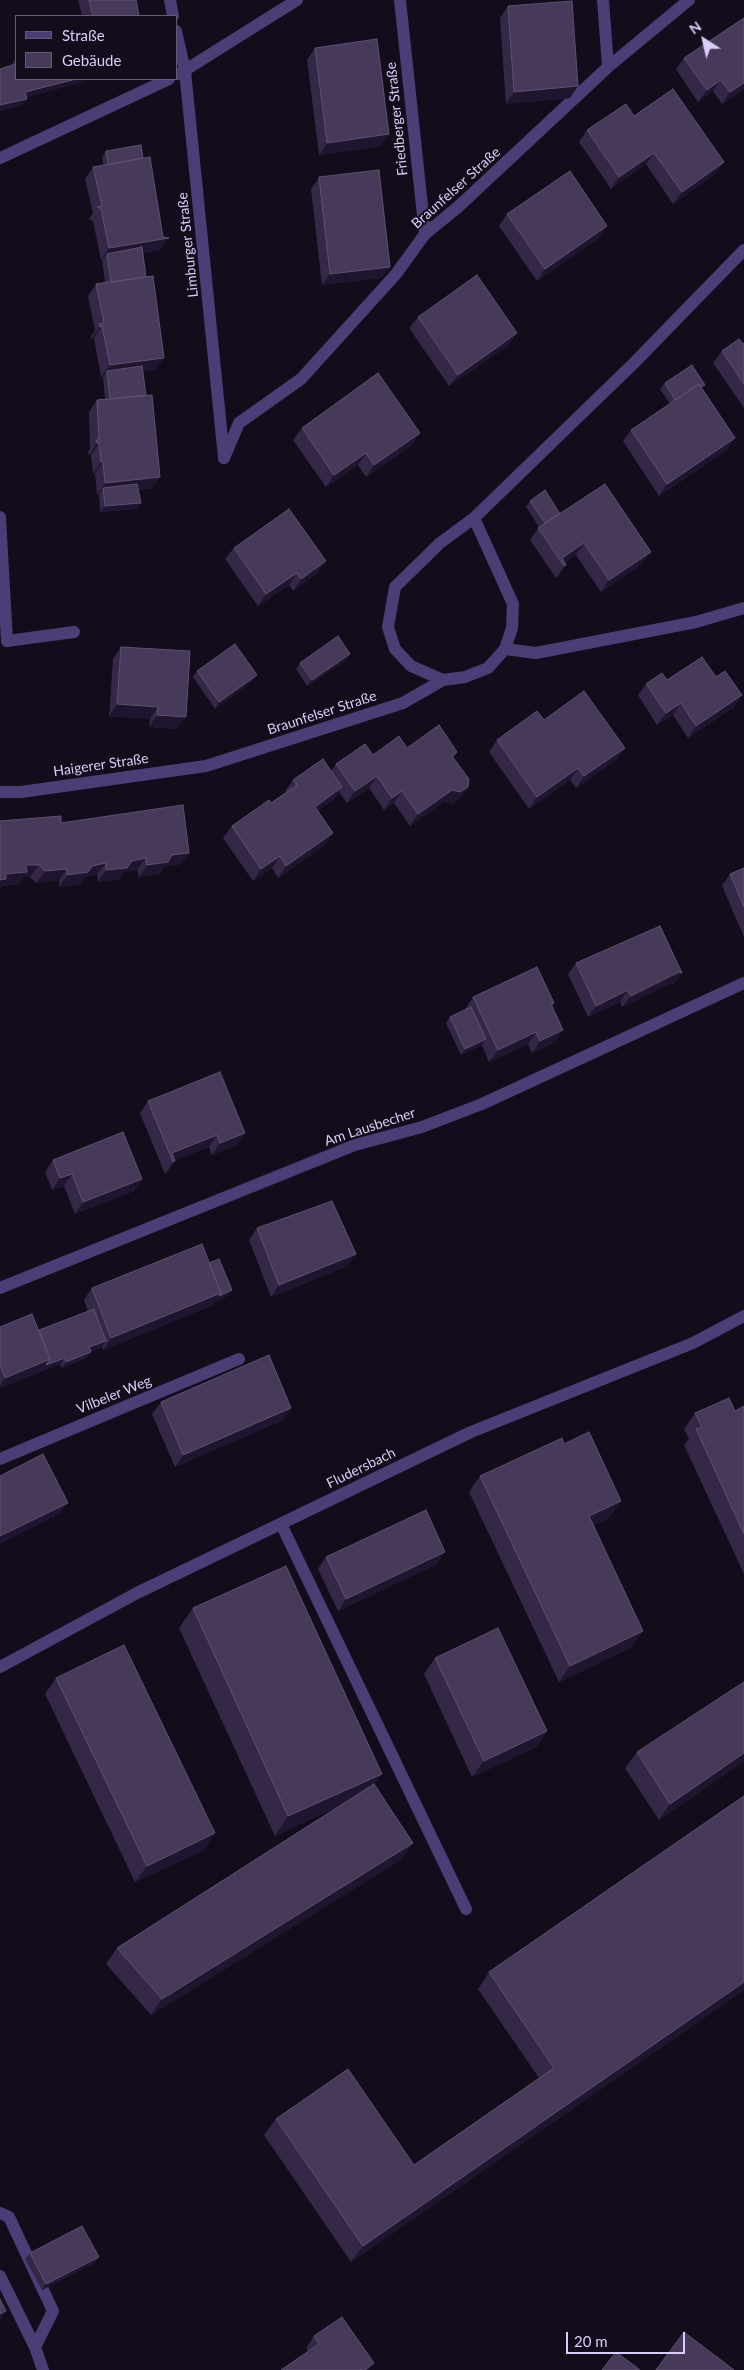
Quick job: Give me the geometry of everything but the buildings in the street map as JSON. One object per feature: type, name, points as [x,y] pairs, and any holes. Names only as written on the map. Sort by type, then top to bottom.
[{"type":"street","points":[[170,0],[173,15]]},
{"type":"street","points":[[181,73],[297,0]]},
{"type":"street","name":"Friedberger Straße","points":[[400,0],[425,234]]},
{"type":"street","points":[[602,0],[608,67]]},
{"type":"street","name":"Braunfelser Straße","points":[[224,458],[239,424],[301,379],[396,274],[425,234],[458,207],[608,67],[689,0]]},
{"type":"street","name":"Limburger Straße","points":[[178,48],[224,458]]},
{"type":"street","points":[[0,158],[167,80]]},
{"type":"street","points":[[444,680],[410,666],[396,649],[388,627],[395,587],[440,543],[474,518],[634,363],[744,250]]},
{"type":"street","points":[[0,517],[7,641],[74,632]]},
{"type":"street","name":"Braunfelser Straße","points":[[206,766],[403,703],[444,680],[465,677],[488,668],[505,649],[512,628],[513,604],[474,518]]},
{"type":"street","points":[[505,649],[536,653],[696,622],[744,608]]},
{"type":"street","name":"Haigerer Straße","points":[[0,792],[21,792],[206,766]]},
{"type":"street","name":"Am Lausbecher","points":[[0,1288],[355,1145],[422,1127],[482,1104],[744,983]]},
{"type":"street","name":"Fludersbach","points":[[0,1667],[137,1593],[471,1432],[693,1343],[744,1316]]},
{"type":"street","name":"Vilbeler Weg","points":[[0,1459],[66,1430],[91,1423],[239,1359]]},
{"type":"street","points":[[281,1524],[466,1908]]},
{"type":"street","points":[[0,2213],[9,2217],[53,2311],[35,2347]]},
{"type":"street","points":[[0,2276],[35,2347],[43,2370]]}]
